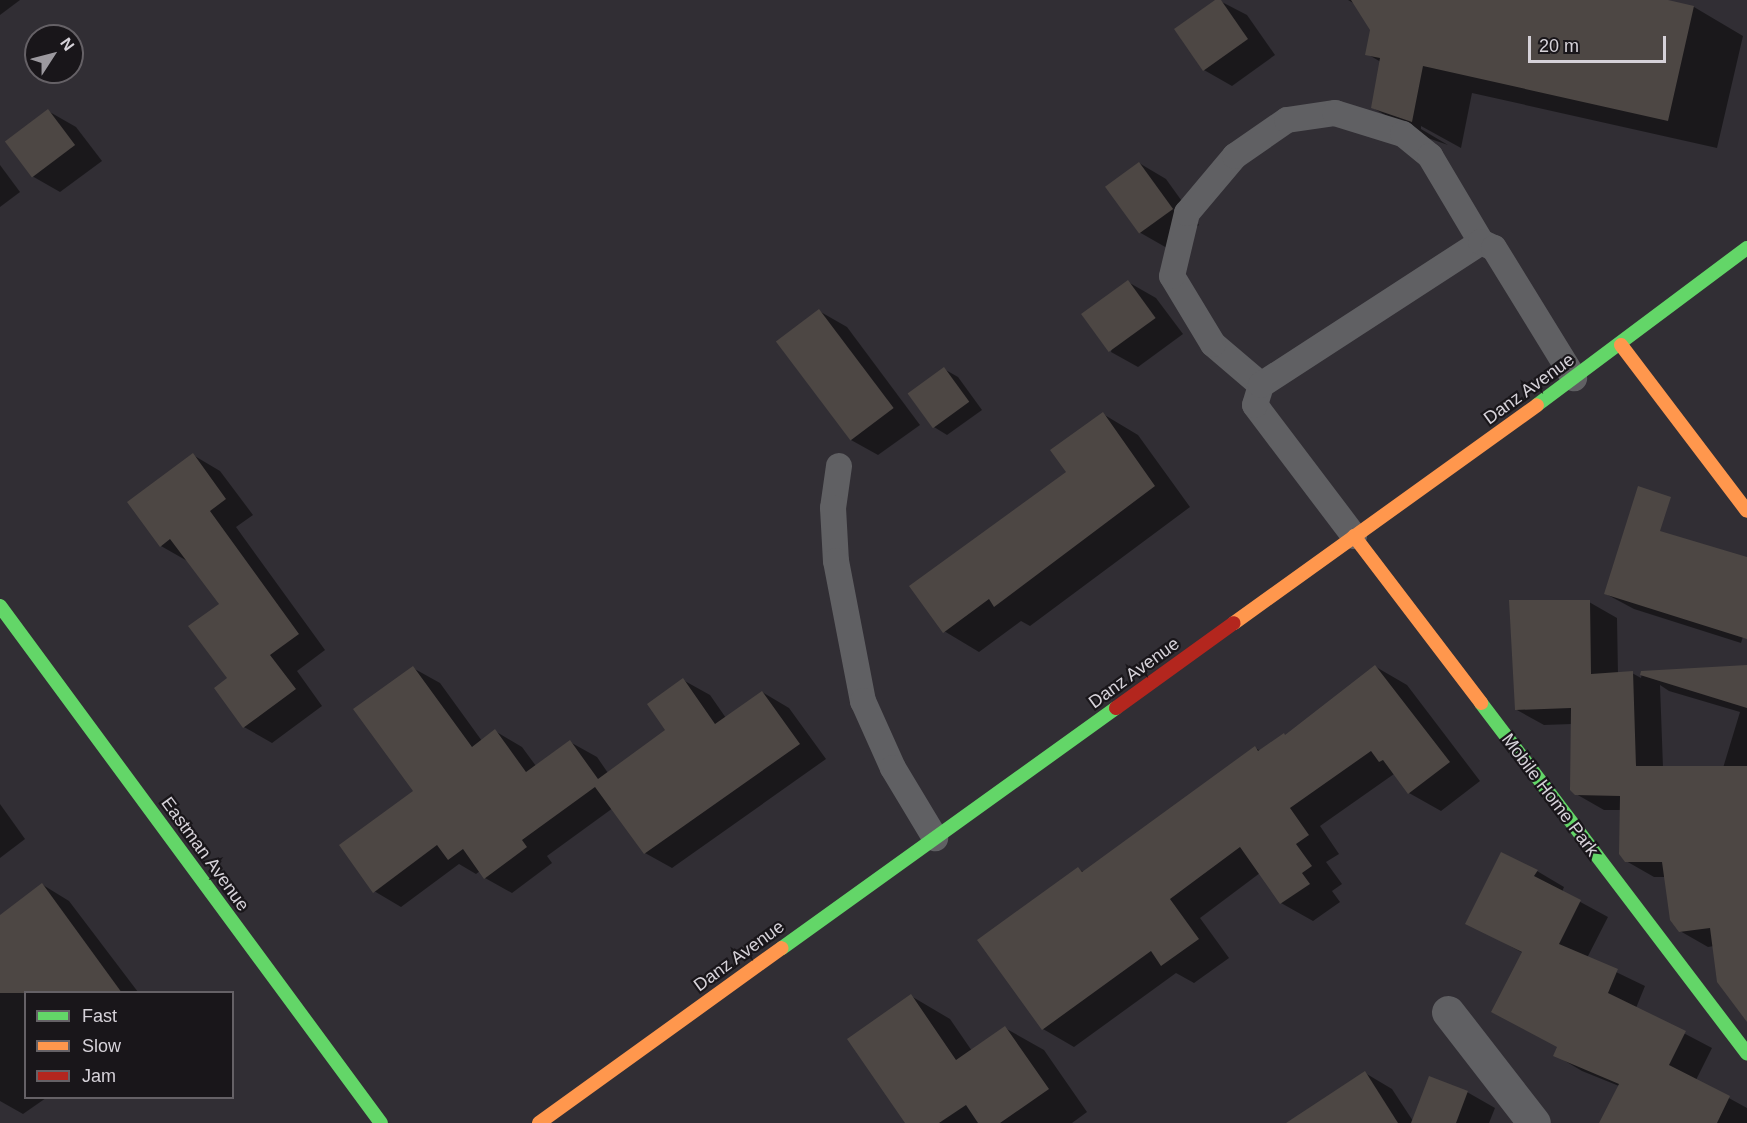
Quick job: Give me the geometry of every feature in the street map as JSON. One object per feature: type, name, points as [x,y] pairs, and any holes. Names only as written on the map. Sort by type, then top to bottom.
[{"type":"street","name":"Danz Avenue","points":[[539,1123],[1621,345],[1747,248]]},
{"type":"street","points":[[1621,345],[1747,512]]},
{"type":"street","name":"Mobile Home Park","points":[[1354,536],[1747,1053]]},
{"type":"street","name":"Eastman Avenue","points":[[0,606],[381,1123]]},
{"type":"street","points":[[1448,1012],[1534,1123]]},
{"type":"lane","points":[[1261,386],[1213,344],[1172,276],[1187,213],[1234,156],[1287,120],[1335,113],[1403,134],[1430,156],[1481,242],[1494,248],[1574,378]]},
{"type":"lane","points":[[1354,536],[1255,405],[1261,386],[1481,242]]},
{"type":"lane","points":[[839,466],[833,508],[836,561],[863,701],[893,768],[934,838]]},
{"type":"building","points":[[1215,0],[1221,0],[1248,39],[1203,71],[1174,29]]},
{"type":"building","points":[[1351,0],[1668,0],[1694,6],[1668,121],[1423,66],[1412,122],[1371,108],[1380,58],[1365,55],[1370,30]]},
{"type":"building","points":[[48,109],[75,145],[32,177],[5,141]]},
{"type":"building","points":[[1139,162],[1173,209],[1139,234],[1105,187]]},
{"type":"building","points":[[1128,280],[1156,318],[1109,352],[1081,314]]},
{"type":"building","points":[[819,309],[894,408],[850,441],[776,341]]},
{"type":"building","points":[[944,367],[969,402],[933,428],[908,393]]},
{"type":"building","points":[[1103,412],[1155,486],[994,607],[989,599],[943,633],[909,586],[1066,472],[1050,450]]},
{"type":"building","points":[[193,453],[226,499],[210,511],[299,634],[270,655],[296,689],[243,728],[214,688],[227,678],[188,626],[219,604],[170,539],[160,547],[127,502]]},
{"type":"building","points":[[1638,486],[1671,497],[1660,531],[1747,557],[1747,639],[1604,594]]},
{"type":"building","points":[[1509,600],[1590,600],[1591,674],[1633,671],[1636,766],[1747,766],[1747,1022],[1717,982],[1710,928],[1679,932],[1670,920],[1662,862],[1625,862],[1619,854],[1620,796],[1575,795],[1570,790],[1571,708],[1515,710]]},
{"type":"building","points":[[1375,665],[1450,762],[1408,794],[1383,760],[1379,762],[1371,751],[1290,808],[1309,835],[1296,844],[1312,866],[1302,873],[1310,884],[1280,904],[1240,847],[1170,899],[1199,939],[1161,966],[1151,951],[1042,1030],[977,940],[1078,867],[1082,872],[1255,746],[1258,751],[1284,733],[1285,735]]},
{"type":"building","points":[[1747,665],[1747,708],[1640,675],[1641,671]]},
{"type":"building","points":[[413,666],[472,747],[495,729],[526,772],[570,740],[598,779],[665,730],[647,704],[683,678],[715,724],[762,691],[800,744],[644,854],[595,787],[522,840],[527,847],[484,879],[463,849],[448,860],[437,845],[373,893],[339,845],[413,791],[353,709]]},
{"type":"building","points":[[1501,852],[1538,870],[1534,876],[1581,900],[1559,944],[1618,969],[1608,993],[1686,1031],[1669,1065],[1730,1096],[1717,1123],[1599,1123],[1619,1084],[1553,1056],[1557,1047],[1491,1012],[1522,952],[1465,924]]},
{"type":"building","points":[[42,883],[121,991],[0,993],[0,915]]},
{"type":"building","points":[[911,994],[956,1060],[1005,1026],[1049,1089],[1000,1123],[978,1123],[966,1105],[939,1123],[905,1123],[847,1039]]},
{"type":"building","points":[[1365,1071],[1398,1123],[1286,1123]]},
{"type":"building","points":[[1429,1076],[1468,1091],[1456,1123],[1411,1123]]},
{"type":"traffic: fast","points":[[1537,405],[1747,248]]},
{"type":"traffic: fast","points":[[0,606],[381,1123]]},
{"type":"traffic: fast","points":[[1481,703],[1747,1053]]},
{"type":"traffic: fast","points":[[782,948],[1116,708]]},
{"type":"traffic: slow","points":[[1621,345],[1747,511]]},
{"type":"traffic: slow","points":[[1234,623],[1537,405]]},
{"type":"traffic: slow","points":[[1354,536],[1481,703]]},
{"type":"traffic: slow","points":[[539,1123],[782,948]]},
{"type":"traffic: jam","points":[[1116,708],[1234,623]]}]
